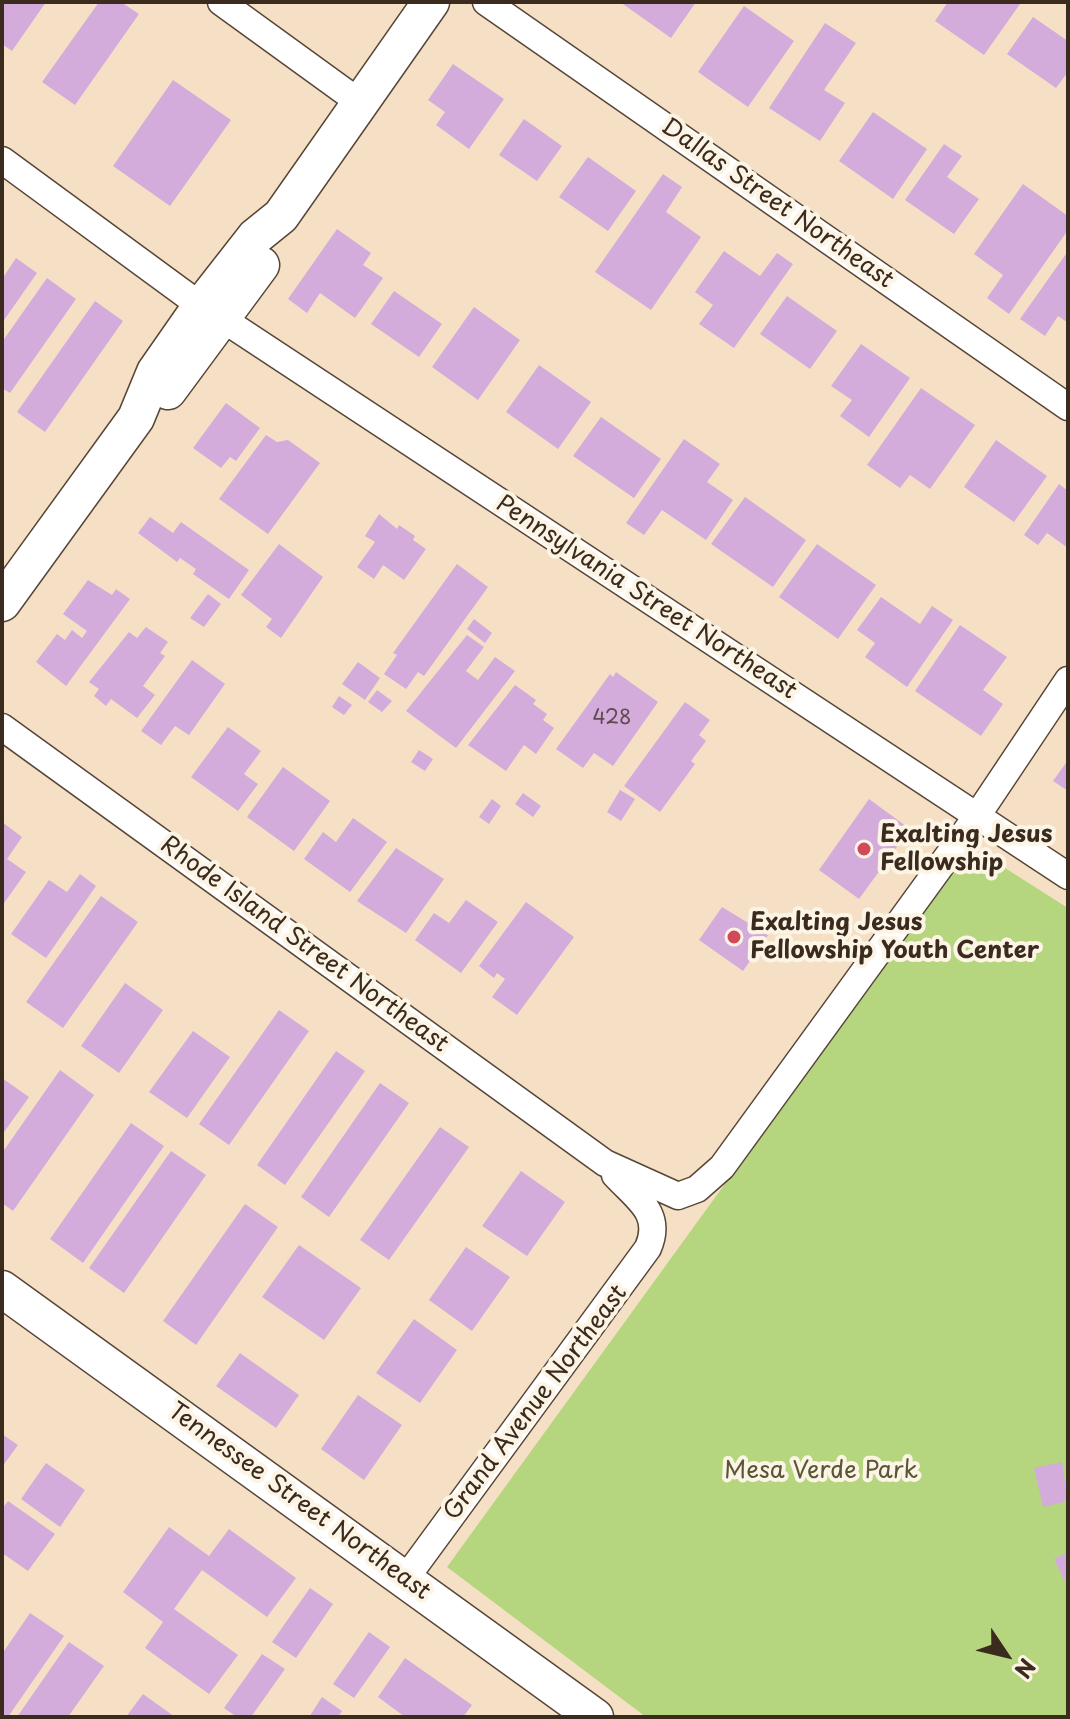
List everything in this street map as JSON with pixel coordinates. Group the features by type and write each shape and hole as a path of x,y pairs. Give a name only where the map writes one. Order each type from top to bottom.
{"street":[{"path":"221,2 359,102"},
{"path":"2,603 136,418 173,387 212,313 271,250 281,216 431,2"},
{"name":"Dallas Street Northeast","path":"486,2 1068,407"},
{"name":"Pennsylvania Street Northeast","path":"2,160 212,313 1068,876"},
{"path":"977,816 1068,680"},
{"name":"Rhode Island Street Northeast","path":"2,727 605,1163 667,1194 678,1196 697,1189 722,1167 977,816"},
{"name":"Rhode Island Street Northeast","path":"605,1163 650,1212 655,1223"},
{"name":"Grand Avenue Northeast","path":"406,1578 638,1265 654,1235 655,1223"},
{"name":"Tennessee Street Northeast","path":"2,1289 595,1717"}],"green space":[{"name":"Mesa Verde Park","path":"954,868 1005,868 1068,908 1068,1717 646,1717 447,1567"}],"building":[{"path":"2,2 46,2 12,51 2,44"},
{"path":"99,2 121,2 139,14 75,105 42,82"},
{"path":"620,2 696,2 671,38"},
{"path":"948,2 1020,4 984,55 935,21"},
{"path":"744,6 794,41 748,107 698,72"},
{"path":"1033,17 1068,41 1068,72 1056,88 1007,54"},
{"path":"825,23 856,43 824,90 845,103 820,141 769,108"},
{"path":"453,64 504,99 469,149 436,125 445,112 428,100"},
{"path":"173,80 231,120 170,206 113,166"},
{"path":"873,112 927,149 893,199 839,161"},
{"path":"524,119 562,146 537,181 499,155"},
{"path":"944,144 962,156 947,177 979,199 954,234 905,200"},
{"path":"588,157 636,191 608,231 559,197"},
{"path":"663,174 682,187 666,212 701,237 651,310 595,272"},
{"path":"1023,184 1068,216 1068,230 1009,314 987,298 1003,275 974,254"},
{"path":"337,229 371,253 363,265 383,278 355,318 320,293 307,313 288,299"},
{"path":"724,251 760,276 777,253 793,264 734,348 699,324 713,305 695,292"},
{"path":"1068,251 1068,323 1058,316 1045,336 1020,319"},
{"path":"16,258 37,273 2,323 2,279"},
{"path":"47,278 76,299 10,393 2,388 2,342"},
{"path":"394,291 442,324 419,357 371,324"},
{"path":"787,296 837,331 810,369 760,334"},
{"path":"95,301 123,321 45,432 17,412"},
{"path":"474,307 520,340 478,400 432,367"},
{"path":"861,344 910,378 869,437 840,416 852,400 831,386"},
{"path":"539,365 591,402 558,449 506,412"},
{"path":"921,388 975,425 930,489 910,475 900,488 867,465"},
{"path":"226,403 260,428 236,461 230,457 221,468 193,448"},
{"path":"601,417 661,459 634,498 573,456"},
{"path":"266,435 277,442 288,440 320,463 268,534 219,499"},
{"path":"684,439 720,464 707,482 733,500 706,540 662,510 644,535 626,523"},
{"path":"996,440 1047,476 1014,522 964,487"},
{"path":"1059,484 1068,491 1068,548 1047,533 1038,545 1024,535"},
{"path":"745,497 806,540 773,587 711,544"},
{"path":"379,514 397,529 399,525 415,536 413,540 426,549 404,580 383,565 374,579 357,567 375,542 365,536"},
{"path":"150,517 173,533 181,522 249,570 229,599 193,574 196,569 180,558 177,562 138,533"},
{"path":"279,544 323,577 281,638 266,627 272,619 241,595"},
{"path":"817,544 876,585 838,639 779,597"},
{"path":"457,564 488,587 424,676 418,672 406,689 384,674 397,655 393,653"},
{"path":"88,580 112,595 116,589 130,599 66,686 36,662 57,634 65,640 72,630 82,638 87,631 63,614"},
{"path":"208,594 221,604 204,627 190,618"},
{"path":"881,597 920,624 932,606 953,620 907,687 865,657 875,643 857,630"},
{"path":"474,619 492,633 485,643 467,629"},
{"path":"960,625 1007,657 983,690 1003,704 981,736 915,691"},
{"path":"146,627 168,642 160,653 165,656 143,686 155,695 137,718 111,699 106,706 94,696 99,689 89,682 129,632 137,638"},
{"path":"467,635 484,647 466,671 478,680 495,657 515,671 456,748 406,711"},
{"path":"192,660 225,684 189,735 175,726 161,745 141,731"},
{"path":"358,662 380,678 365,700 342,684"},
{"path":"616,672 658,702 613,766 594,753 583,768 556,749 610,674 613,677"},
{"path":"515,685 536,700 533,704 547,714 543,720 554,728 536,754 524,745 506,771 468,745"},
{"path":"377,690 392,701 382,712 368,702"},
{"path":"339,696 352,705 344,715 332,707"},
{"path":"685,702 710,720 699,735 706,741 691,761 695,764 660,812 624,786"},
{"path":"228,727 261,751 244,774 258,784 238,811 191,777"},
{"path":"419,750 433,759 425,771 411,762"},
{"path":"1068,760 1068,791 1053,781"},
{"path":"283,767 330,801 294,851 247,817"},
{"path":"620,790 635,799 621,821 607,812"},
{"path":"523,793 541,806 533,817 515,804"},
{"path":"492,799 501,806 489,824 479,817"},
{"name":"Exalting Jesus Fellowship","path":"869,799 910,829 859,899 819,870"},
{"path":"353,818 387,842 350,892 304,859 323,832 336,842"},
{"path":"2,822 22,837 7,859 26,872 2,906"},
{"path":"396,848 444,879 406,933 357,901"},
{"path":"80,874 96,886 46,958 11,934 49,880 67,892"},
{"path":"101,896 138,922 63,1028 26,1002"},
{"path":"466,900 498,922 461,973 415,940 434,913 449,923"},
{"path":"526,902 574,937 517,1015 492,997 505,979 497,973 494,978 479,966"},
{"name":"Exalting Jesus Fellowship Youth Center","path":"722,907 768,935 743,971 699,940"},
{"path":"125,983 163,1010 119,1073 81,1046"},
{"path":"279,1010 309,1031 229,1145 199,1124"},
{"path":"193,1031 230,1057 187,1118 149,1092"},
{"path":"336,1051 365,1071 285,1185 257,1165"},
{"path":"60,1070 94,1095 13,1211 2,1203 2,1153"},
{"path":"2,1078 29,1097 2,1135"},
{"path":"380,1083 409,1103 329,1217 301,1197"},
{"path":"131,1123 164,1146 83,1263 50,1239"},
{"path":"440,1127 469,1147 389,1260 360,1240"},
{"path":"171,1151 206,1175 124,1293 89,1268"},
{"path":"521,1171 565,1202 527,1256 482,1226"},
{"path":"245,1204 278,1227 196,1345 163,1321"},
{"path":"299,1245 361,1288 324,1340 262,1297"},
{"path":"466,1247 510,1277 472,1331 429,1300"},
{"path":"414,1319 457,1350 420,1403 376,1373"},
{"path":"240,1353 299,1395 276,1428 216,1386"},
{"path":"358,1395 402,1425 364,1480 321,1449"},
{"path":"2,1434 18,1445 2,1467"},
{"path":"1062,1462 1068,1501 1043,1507 1034,1468"},
{"path":"46,1463 85,1490 60,1527 21,1499"},
{"path":"8,1501 55,1534 28,1571 2,1553 2,1509"},
{"path":"169,1527 209,1556 229,1529 296,1578 267,1617 202,1570 174,1609 238,1655 209,1694 145,1648 163,1622 123,1592"},
{"path":"1068,1552 1068,1588 1054,1559"},
{"path":"310,1588 333,1604 296,1658 272,1642"},
{"path":"30,1613 64,1636 8,1717 2,1717 2,1654"},
{"path":"369,1632 390,1647 354,1698 333,1684"},
{"path":"69,1642 104,1666 68,1717 17,1717"},
{"path":"262,1654 285,1669 251,1717 237,1717 224,1708"},
{"path":"405,1658 472,1705 463,1717 405,1717 378,1697"},
{"path":"143,1694 175,1717 126,1717"},
{"path":"322,1697 342,1711 338,1717 309,1717"}],"place":[{"name":"Exalting Jesus Fellowship","path":"864,849"},
{"name":"Exalting Jesus Fellowship Youth Center","path":"734,937"}]}
